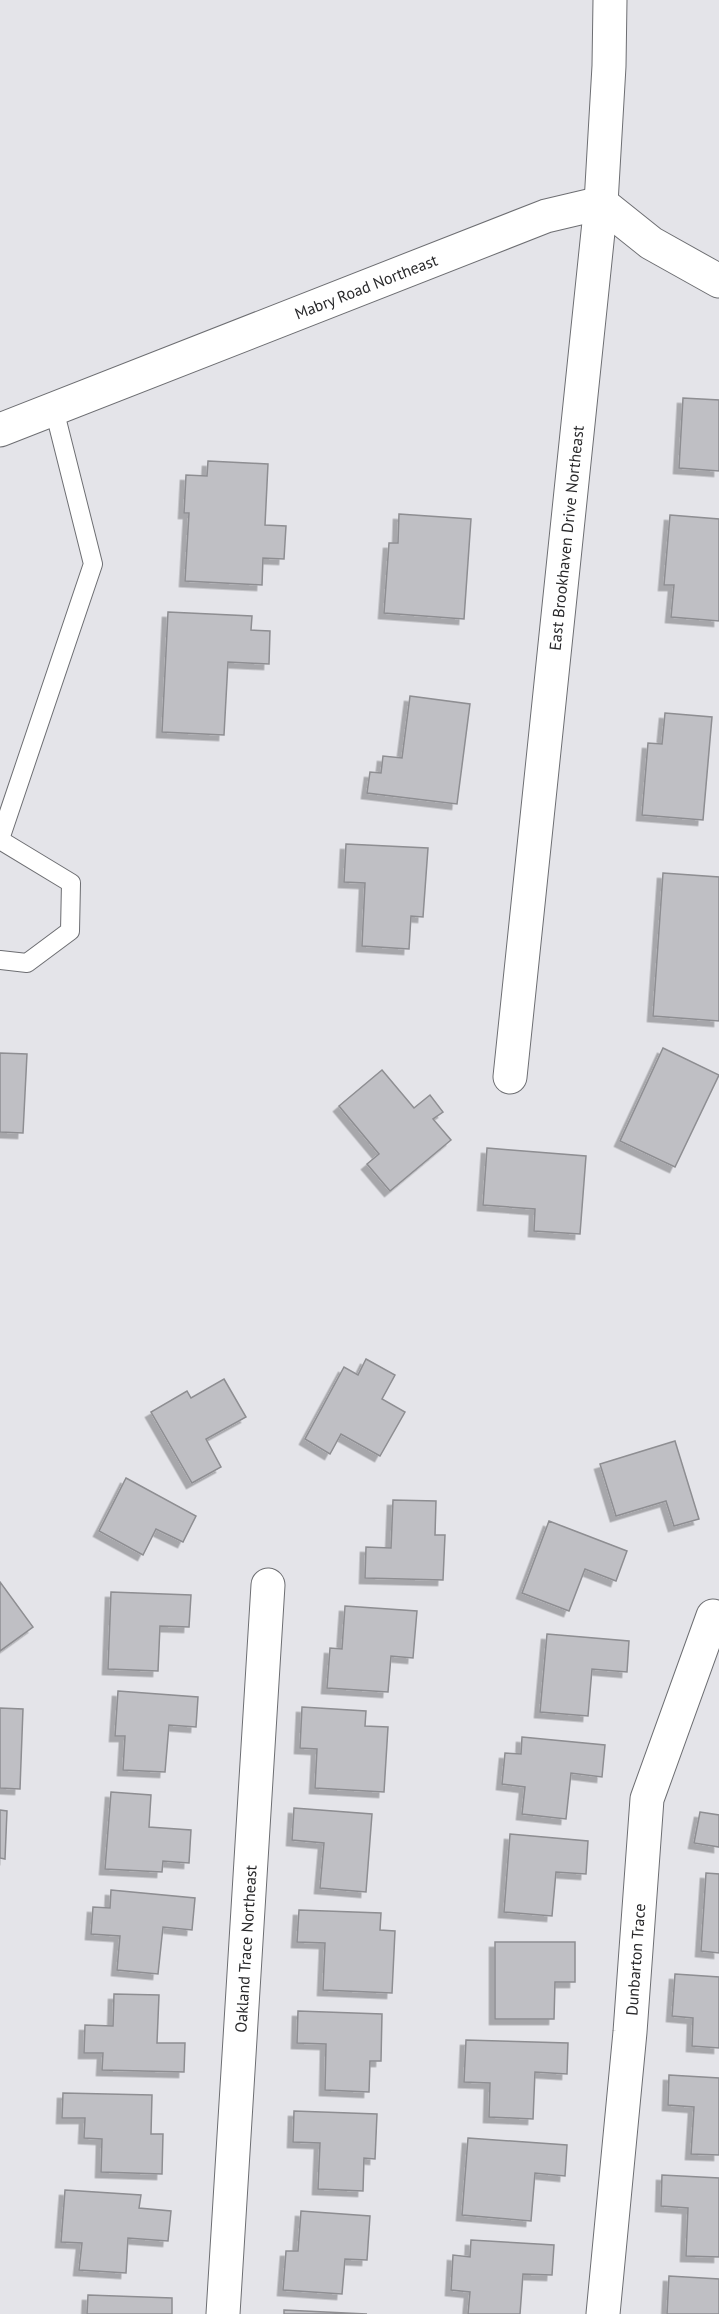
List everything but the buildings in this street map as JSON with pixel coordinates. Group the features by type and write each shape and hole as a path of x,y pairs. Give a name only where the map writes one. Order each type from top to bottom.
{"street":[{"name":"East Brookhaven Drive Northeast","path":"510,1077 601,203 609,66 610,0"},
{"name":"Mabry Road Northeast","path":"0,430 546,216 601,203"},
{"path":"601,203 651,243 719,281"},
{"path":"450,254 479,252 557,233 598,235"},
{"name":"Oakland Trace Northeast","path":"223,2314 268,1585"},
{"name":"Dunbarton Trace","path":"603,2314 630,2032 646,1799 713,1616"}],"lane":[{"path":"0,960 27,963 70,931 71,883 0,840 93,564 54,409"}]}
